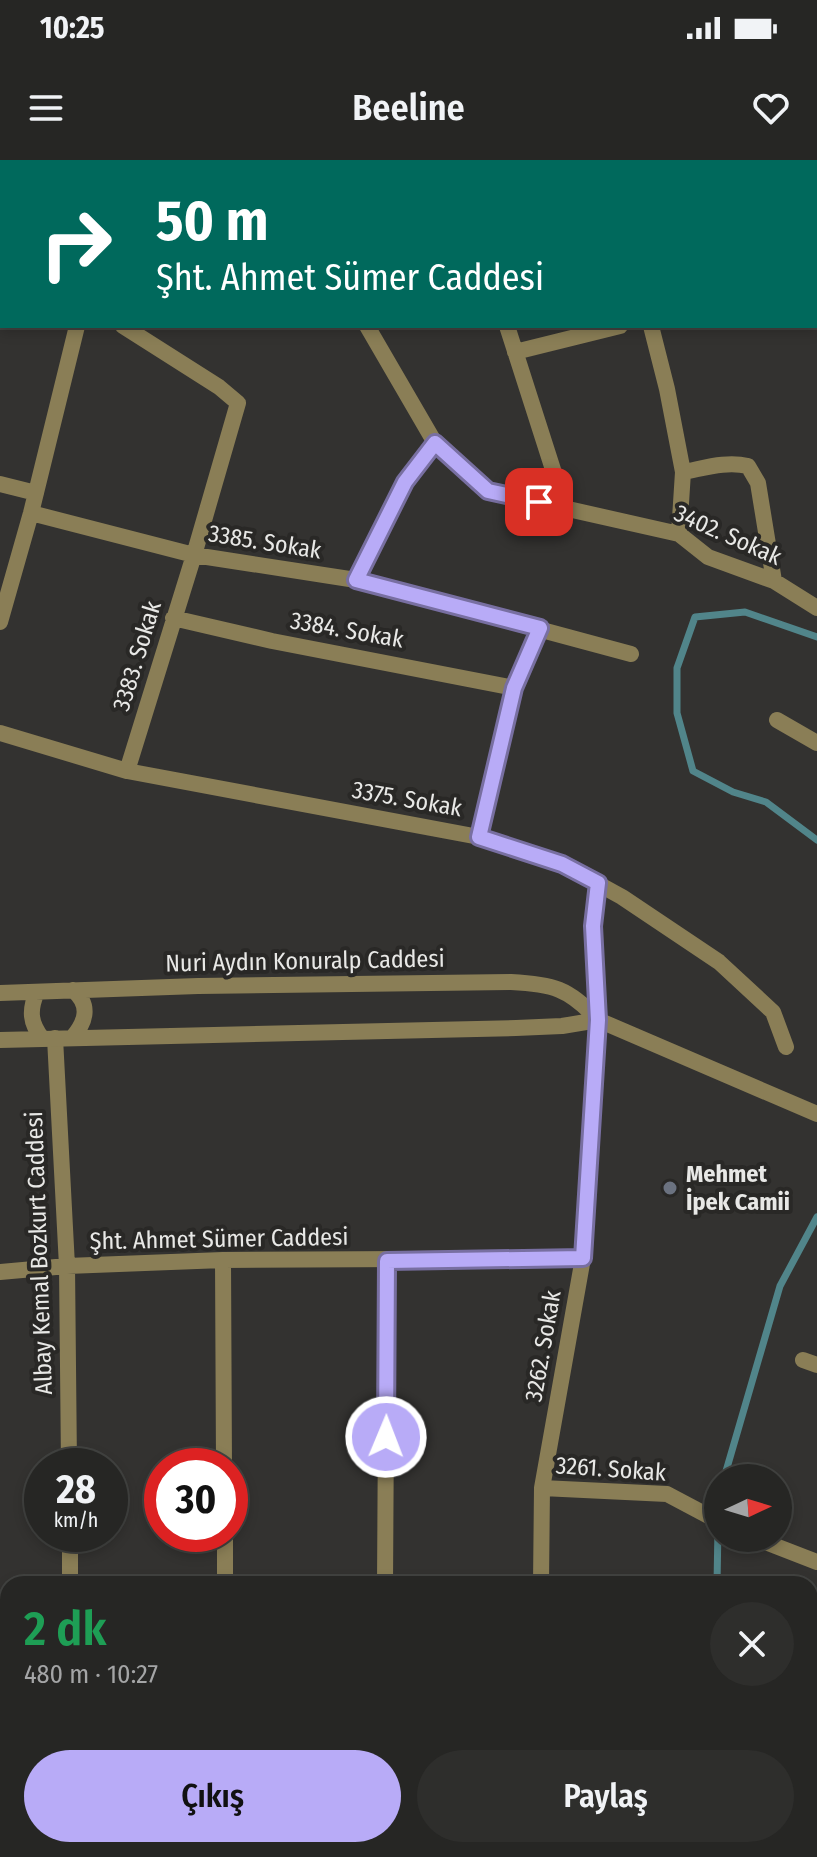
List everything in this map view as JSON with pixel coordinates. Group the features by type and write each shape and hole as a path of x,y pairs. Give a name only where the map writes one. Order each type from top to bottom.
{"street":[{"path":"0,622 31,513 77,328"},
{"name":"3383. Sokak","path":"126,328 219,387 238,403 127,771"},
{"name":"3402. Sokak","path":"368,328 435,443 488,491 679,534 708,557 774,581 817,608"},
{"path":"508,328 565,507"},
{"path":"515,352 612,328"},
{"path":"652,328 683,472 679,534"},
{"path":"356,580 405,482 435,443"},
{"path":"683,472 722,464 748,466 758,483 774,581"},
{"path":"0,484 36,493"},
{"name":"3385. Sokak","path":"31,513 194,555 356,580 631,654"},
{"name":"3384. Sokak","path":"173,618 272,641 514,688"},
{"path":"479,837 514,688 540,628"},
{"path":"777,720 817,743"},
{"name":"3375. Sokak","path":"0,733 127,771 479,837 562,864 598,883 719,962 773,1012 786,1047"},
{"name":"3262. Sokak","path":"541,1576 542,1488 583,1258 598,1020 593,926 598,883"},
{"name":"Nuri Aydın Konuralp Caddesi","path":"0,993 198,986 548,984 563,989 584,1004 598,1020 813,1113"},
{"path":"56,1038 85,1017 84,1004 73,990"},
{"path":"37,992 32,1007 33,1028 56,1038"},
{"path":"0,1040 516,1028 562,1026 598,1020"},
{"name":"Albay Kemal Bozkurt Caddesi","path":"56,1038 67,1266 69,1448"},
{"name":"Şht. Ahmet Sümer Caddesi","path":"0,1272 223,1260 583,1258"},
{"path":"223,1260 224,1448"},
{"path":"385,1576 387,1261"},
{"name":"3261. Sokak","path":"542,1488 667,1494 704,1513"},
{"path":"70,1552 70,1576"},
{"path":"225,1552 225,1576"},
{"path":"791,1552 817,1562"}],"waterway":[{"path":"817,637 745,612 695,617 677,668 677,713 693,771 733,792 766,802 817,840"},
{"path":"728,1464 780,1286 817,1217"},
{"path":"717,1576 718,1552"}],"place":[{"name":"Mehmet İpek Camii","path":"670,1188"}],"route":[{"path":"386,1437 387,1261 583,1258 598,1020 593,926 598,883 562,864 479,837 514,688 540,628 356,580 405,482 435,443 488,491 539,502"}]}
